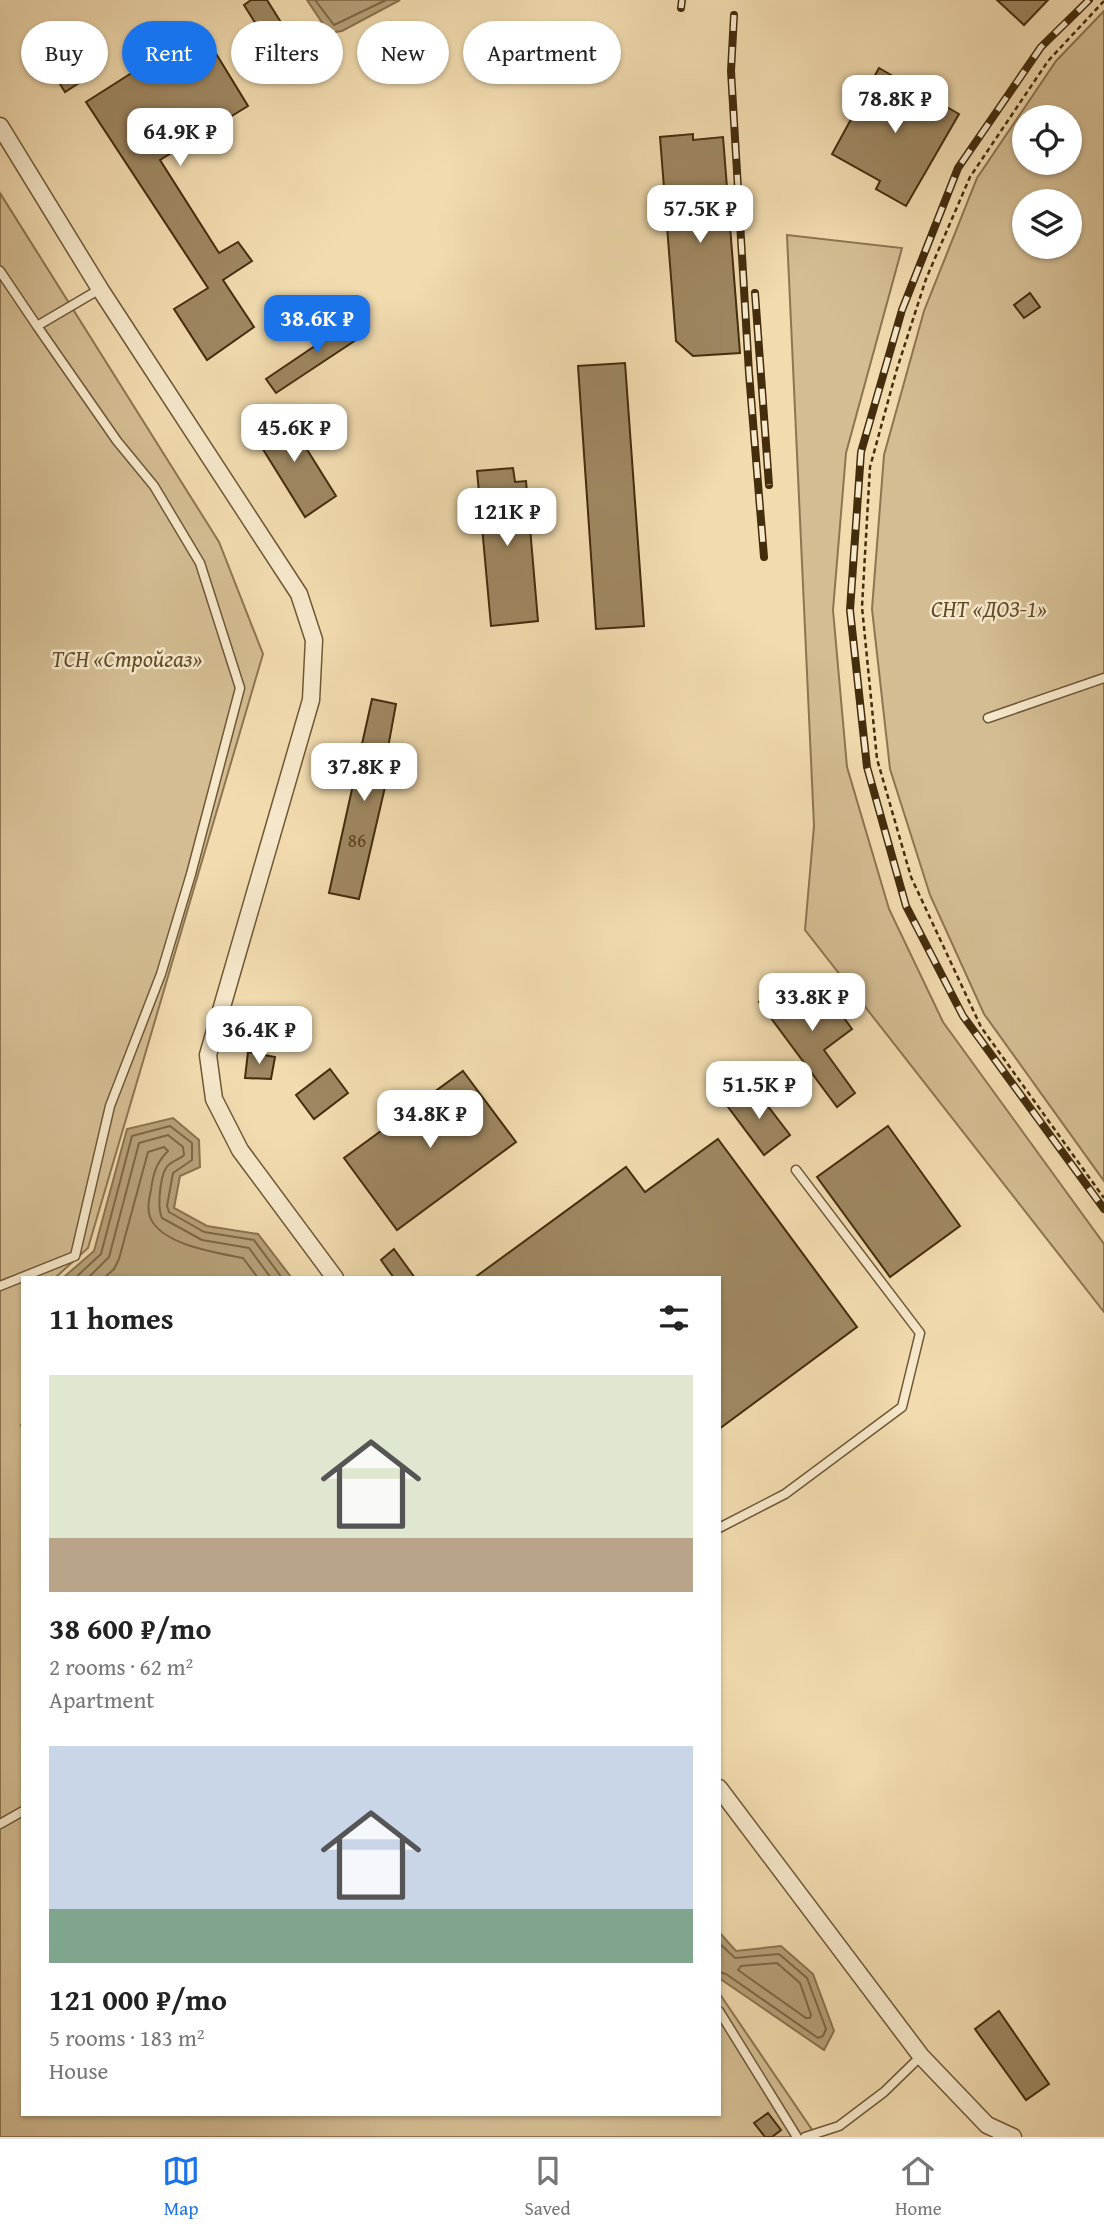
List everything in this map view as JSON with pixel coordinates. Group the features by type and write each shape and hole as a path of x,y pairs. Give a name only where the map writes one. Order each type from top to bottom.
{"street":[{"path":"0,126 100,289 299,594 314,640 311,700 208,1055 214,1099 240,1150 334,1276"},
{"path":"721,1791 921,2056 987,2125 1013,2137"}],"lane":[{"path":"0,271 117,441 155,486 200,563 240,688 191,874 161,974 110,1105 75,1256 25,1276"},
{"path":"37,326 100,289"},
{"path":"988,718 1104,678"},
{"path":"721,1527 785,1493 902,1407 920,1333 796,1170"},
{"path":"0,1286 21,1278"},
{"path":"0,1824 21,1812"},
{"path":"721,2014 797,2137"},
{"path":"805,2137 839,2126 884,2092 921,2056"}],"path":[{"path":"1104,1 1048,61 970,177 926,279 896,372 870,467 862,607 877,759 911,877 981,1027 1104,1198"}],"green space":[{"name":"СНТ «ДОЗ-1»","path":"1104,11 1104,1181 984,1014 930,895 890,769 872,609 884,455 924,311 977,178 1012,126 1012,175 1082,175 1082,105 1026,105 1056,61"},
{"name":"ТСН «Стройгаз»","path":"0,193 219,542 263,654 88,1248 57,1276 21,1276 21,2116 721,2116 721,1996 817,2137 0,2137"},
{"path":"787,235 902,248 846,453 833,610 847,767 889,909 943,1022 1104,1244 1104,1312 805,930 814,826"}],"water":[{"path":"307,0 400,0 343,30 343,21 321,21"},
{"path":"173,1118 199,1140 200,1167 180,1176 174,1208 207,1226 258,1234 290,1276 65,1276 94,1251 127,1129"},
{"path":"721,1934 736,1951 781,1946 813,1974 834,2031 824,2050 721,1979"}],"building":[{"path":"251,0 267,0 280,21 254,21 244,5"},
{"path":"997,0 1048,0 1024,25"},
{"path":"217,55 231,78 231,84 235,84 248,106 160,160 219,253 238,242 252,261 223,280 254,327 207,360 174,309 208,288 86,102 122,79 122,84 217,84"},
{"path":"879,68 959,114 906,206 876,189 880,181 832,154"},
{"path":"60,84 77,84 65,92"},
{"path":"693,134 693,140 723,137 740,353 693,356 676,341 660,137"},
{"path":"1030,293 1040,307 1024,318 1014,305"},
{"path":"358,317 368,332 276,393 266,379"},
{"path":"625,363 644,626 596,629 578,366"},
{"path":"283,411 336,496 305,517 251,430"},
{"path":"513,468 515,482 526,481 538,621 491,626 477,471"},
{"path":"372,699 396,704 381,786 385,787 359,899 329,893"},
{"path":"815,978 852,1029 824,1050 855,1093 837,1107 759,1002 777,988 786,1000"},
{"path":"248,1052 275,1057 271,1079 245,1078"},
{"path":"330,1069 348,1093 314,1119 296,1095"},
{"path":"463,1071 516,1142 397,1230 344,1158"},
{"path":"754,1088 790,1135 764,1155 728,1107"},
{"path":"888,1126 960,1226 890,1277 817,1177"},
{"path":"718,1139 857,1327 721,1428 721,1276 477,1276 626,1167 645,1192"},
{"path":"394,1249 414,1276 393,1276 381,1260"},
{"path":"999,2011 1049,2084 1026,2100 975,2029"},
{"path":"768,2113 781,2130 772,2137 765,2137 754,2123"}],"railway":[{"path":"681,8 682,0"},
{"path":"1089,0 1041,47 958,168 902,310 861,452 850,610 867,767 906,906 963,1016 1104,1209"},
{"path":"734,15 731,71 749,373 764,557"},
{"path":"755,293 769,485"}]}
